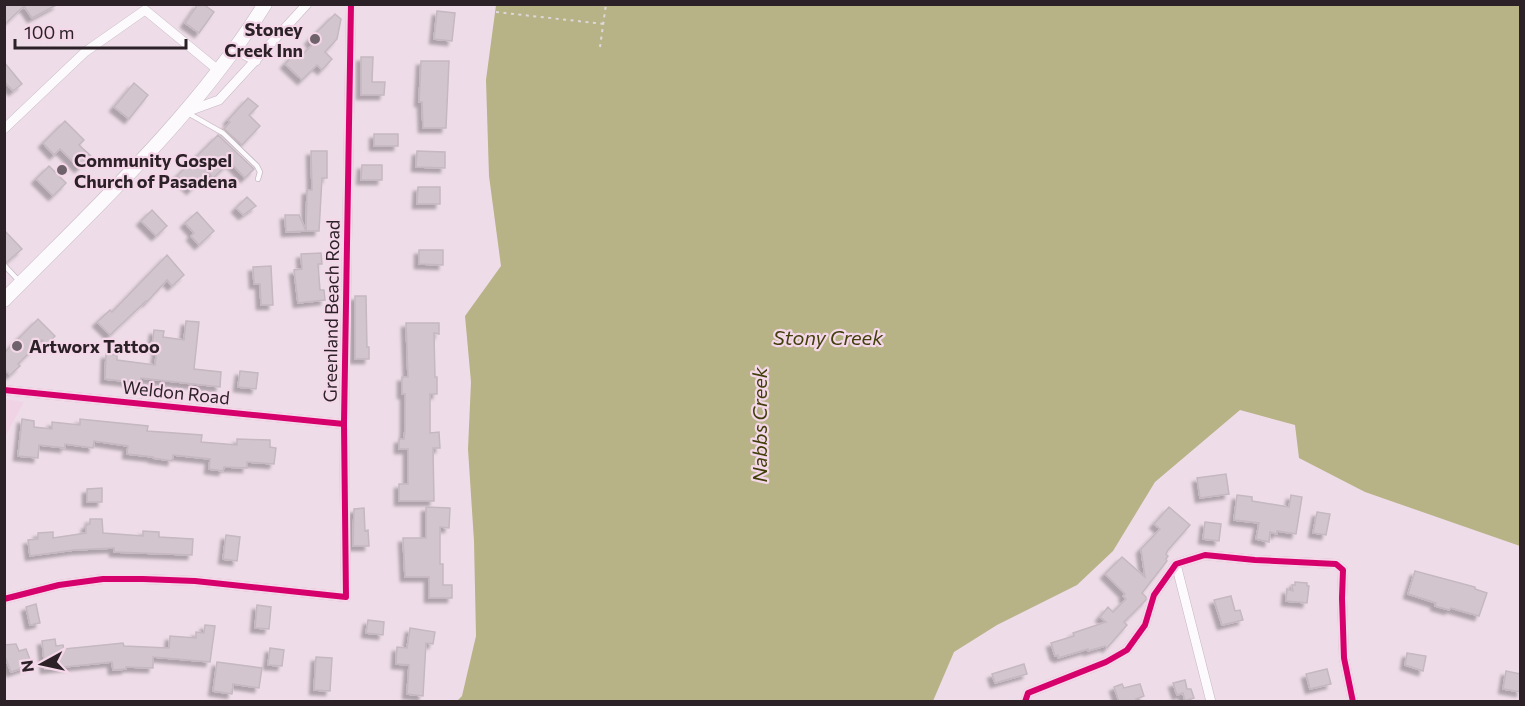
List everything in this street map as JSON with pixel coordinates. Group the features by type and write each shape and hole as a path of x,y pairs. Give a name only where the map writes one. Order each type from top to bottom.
{"main road":[{"path":"4,300 153,149 186,112 265,4"}],"street":[{"path":"186,112 219,100 307,4"},
{"name":"Greenland Beach Road","path":"4,599 59,585 103,579 195,581 346,597 344,424 351,4"},
{"path":"4,129 86,52 149,7 218,70"},
{"path":"234,49 256,60"},
{"name":"Weldon Road","path":"4,390 344,424"},
{"path":"1025,702 1028,693 1106,662 1127,650 1145,625 1154,595 1176,564 1205,555 1256,561 1336,564 1343,570 1344,658 1353,702"},
{"path":"1176,564 1211,702"}],"lane":[{"path":"186,112 223,133 258,166 260,172 258,179"},
{"path":"4,265 21,283"}],"path":[{"path":"600,47 606,4"},
{"path":"495,12 603,24"}],"shaded area":[{"path":"4,399 24,402 5,437"}],"water":[{"name":"Stony Creek","path":"496,5 1520,5 1520,546 1365,492 1299,458 1295,425 1240,410 1155,482 1113,551 1077,585 997,625 954,652 933,701 457,701 462,696 476,636 474,541 468,449 471,382 465,316 501,266 489,176 486,80"}],"building":[{"path":"4,4 58,4 32,18 24,6 4,25"},
{"path":"198,4 203,4 214,12 199,33 185,23"},
{"path":"437,11 455,13 452,41 434,39"},
{"path":"335,14 341,19 337,39 325,52 332,59 322,70 317,65 302,80 285,64 295,53 299,58 313,44 309,40"},
{"path":"361,57 373,57 372,82 385,82 384,95 361,95"},
{"path":"421,61 449,61 446,128 423,128 422,102 419,102"},
{"path":"4,62 22,84 13,91 4,81"},
{"path":"134,83 148,95 129,119 114,107"},
{"path":"248,98 258,106 249,115 260,126 242,145 224,129 230,122 228,120"},
{"path":"65,121 84,140 79,145 91,156 79,168 60,149 54,155 43,143"},
{"path":"374,134 398,134 398,146 374,146"},
{"path":"218,135 254,169 245,178 230,162 213,178 208,172 191,190 177,176"},
{"path":"311,151 327,151 327,178 322,178 319,231 306,231 307,190 312,190"},
{"path":"417,151 445,152 445,168 416,167"},
{"path":"362,165 382,165 382,180 361,180"},
{"path":"49,166 66,183 53,196 36,179"},
{"path":"418,187 440,187 440,204 417,204"},
{"path":"247,197 256,206 243,215 236,208"},
{"path":"152,210 167,226 156,236 141,221"},
{"path":"197,212 214,231 199,245 191,236 194,233 185,223"},
{"path":"285,215 299,215 306,231 286,232"},
{"path":"4,230 22,249 7,262 4,261"},
{"path":"419,250 443,250 443,265 419,264"},
{"path":"321,253 322,264 318,264 320,290 324,290 325,300 298,303 294,270 302,269 301,254"},
{"path":"167,255 184,275 172,286 167,280 147,302 110,335 97,322 110,310 112,312"},
{"path":"271,266 273,305 261,305 260,284 254,284 253,267"},
{"path":"355,296 366,296 369,359 355,359"},
{"path":"38,319 55,336 47,345 42,340 10,375 4,369 4,353"},
{"path":"186,321 199,322 194,369 221,372 220,387 141,378 141,383 105,379 106,354 117,355 117,360 155,365 157,348 152,347 154,330 164,331 163,337 184,340"},
{"path":"406,323 439,323 439,334 434,333 437,394 430,394 430,433 439,432 440,448 433,448 434,501 399,501 399,484 408,484 408,449 399,449 399,439 404,439 405,429 405,394 402,394 402,377 408,377"},
{"path":"240,371 258,373 256,389 238,387"},
{"path":"22,419 34,421 34,427 52,429 52,422 80,425 80,419 148,426 147,431 202,435 201,442 237,445 237,439 270,440 270,447 276,448 274,464 247,462 247,468 224,467 223,471 209,469 210,459 173,455 172,461 127,454 128,446 94,441 93,448 65,444 65,448 39,445 38,458 18,456"},
{"path":"1226,474 1229,494 1200,498 1197,478"},
{"path":"102,488 102,502 87,502 87,489"},
{"path":"1237,495 1252,497 1252,501 1289,507 1291,495 1302,497 1296,534 1277,531 1277,534 1270,532 1269,542 1256,539 1259,523 1234,520"},
{"path":"426,507 450,508 449,528 440,527 440,564 443,564 443,585 452,585 452,598 429,598 429,577 405,577 403,538 426,538"},
{"path":"1169,507 1190,525 1168,550 1167,561 1142,593 1146,600 1124,622 1127,625 1107,648 1105,646 1088,651 1088,649 1058,658 1058,655 1055,656 1051,643 1106,622 1100,617 1108,607 1113,612 1126,599 1123,596 1125,594 1105,574 1122,557 1145,577 1141,549 1160,529 1154,524"},
{"path":"364,508 365,531 368,530 369,546 353,546 354,509"},
{"path":"1317,512 1330,514 1326,535 1313,533"},
{"path":"90,519 102,519 103,533 143,536 143,531 159,532 159,537 193,539 192,555 114,552 114,548 74,550 30,556 28,540 38,539 38,533 53,532 53,538 86,533 86,525 90,524"},
{"path":"1205,522 1221,524 1219,541 1203,539"},
{"path":"226,535 240,537 237,561 223,559"},
{"path":"1415,571 1475,587 1487,593 1479,616 1435,606 1436,603 1408,594"},
{"path":"1295,582 1307,583 1309,586 1307,603 1286,601 1287,589 1293,591 1292,585 1295,585"},
{"path":"1231,596 1235,611 1240,610 1243,620 1222,625 1214,600"},
{"path":"36,604 40,623 30,625 26,607"},
{"path":"257,605 271,607 269,629 255,628"},
{"path":"368,620 384,622 383,635 366,633"},
{"path":"205,625 215,626 210,662 153,657 153,668 126,667 126,669 113,670 112,662 45,669 42,641 55,639 56,646 63,645 64,649 123,643 124,646 169,648 170,636 196,638 196,632 204,633"},
{"path":"410,628 435,632 433,644 426,643 423,696 407,694 409,665 396,664 397,647 407,648"},
{"path":"16,644 19,651 26,649 32,665 11,672 4,654 4,645"},
{"path":"270,648 284,650 282,666 268,665"},
{"path":"1407,653 1426,656 1423,671 1405,665"},
{"path":"316,657 332,658 330,691 314,690"},
{"path":"217,662 262,668 259,688 233,684 232,694 213,691"},
{"path":"1024,664 1027,674 995,683 992,674"},
{"path":"1327,669 1331,684 1310,689 1306,674"},
{"path":"1506,671 1521,674 1521,692 1503,689"},
{"path":"1185,680 1187,689 1191,689 1194,698 1185,701 1183,693 1177,695 1173,683"},
{"path":"1122,684 1124,688 1140,684 1144,696 1136,699 1137,702 1119,702 1114,687"}],"cycle path":[{"path":"4,599 59,585 103,579 195,581 346,597 344,424 351,4"},
{"path":"4,390 344,424"},
{"path":"1025,702 1028,693 1106,662 1127,650 1145,625 1154,595 1176,564 1205,555 1336,564 1343,570 1344,658 1353,702"}],"place":[{"name":"Stoney Creek Inn","path":"315,39"},
{"name":"Community Gospel Church of Pasadena","path":"62,170"},
{"name":"Artworx Tattoo","path":"17,346"}],"water label":[{"name":"Nabbs Creek","path":"759,425"}]}
